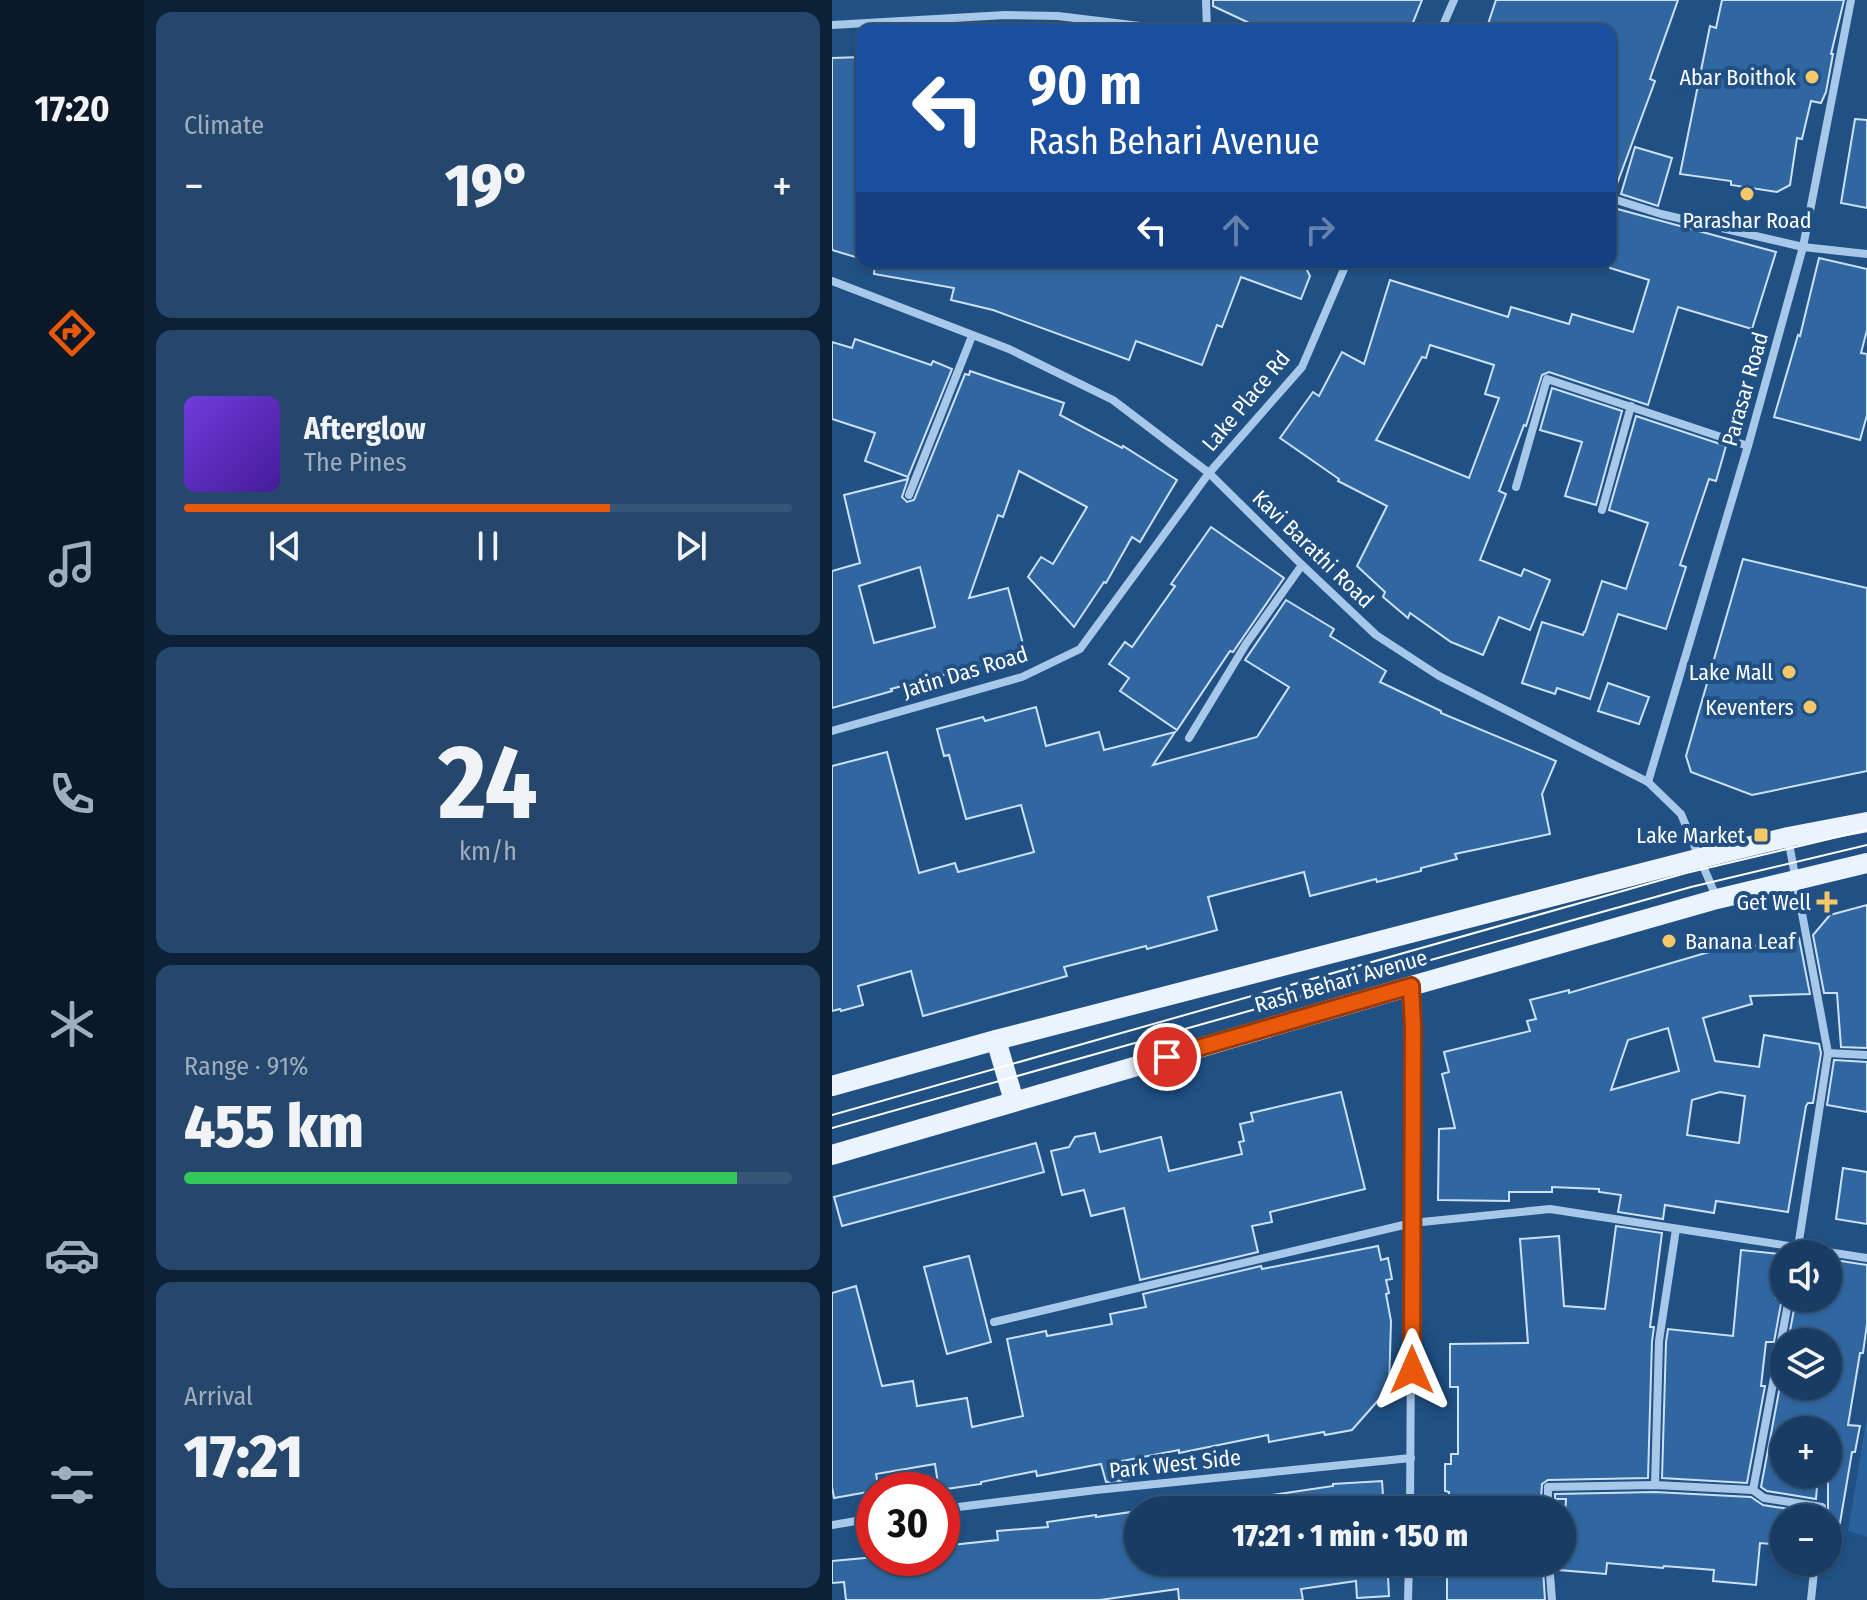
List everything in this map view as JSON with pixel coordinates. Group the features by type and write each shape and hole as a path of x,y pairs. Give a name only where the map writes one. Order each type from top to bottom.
{"main road":[{"name":"Rash Behari Avenue","path":"832,1086 996,1040 1701,858 1867,822"},
{"name":"Rash Behari Avenue","path":"832,1155 1717,899 1867,863"},
{"path":"996,1040 1014,1101"}],"street":[{"path":"1206,0 1207,24"},
{"path":"1444,24 1454,0"},
{"name":"Parasar Road","path":"1648,782 1748,446 1803,247 1851,0"},
{"path":"832,25 1005,15 1058,16 1124,24"},
{"path":"1616,200 1661,214 1803,247 1867,254"},
{"name":"Lake Place Rd","path":"1209,473 1302,367 1344,268"},
{"name":"Kavi Barathi Road","path":"832,281 1009,349 1113,400 1209,473 1376,635 1439,676 1648,782 1681,814 1717,899"},
{"path":"909,495 972,336"},
{"path":"1516,487 1547,379 1748,446"},
{"path":"1602,510 1631,406"},
{"name":"Jatin Das Road","path":"832,731 1022,677 1080,649 1209,473"},
{"path":"1189,738 1246,644 1302,565"},
{"path":"1788,837 1828,1053 1800,1240"},
{"path":"1410,1496 1411,986"},
{"path":"1828,1053 1867,1055"},
{"path":"994,1322 1412,1223 1550,1209 1770,1246"},
{"path":"1655,1485 1659,1341 1676,1229"},
{"path":"1842,1255 1867,1258"},
{"path":"1753,1490 1786,1312"},
{"name":"Park West Side","path":"960,1507 1411,1458"},
{"path":"1548,1496 1548,1487 1655,1485 1753,1490 1764,1498 1803,1504"},
{"path":"832,1525 856,1521"},
{"path":"1408,1600 1409,1576"},
{"path":"1550,1576 1552,1600"},
{"path":"1811,1600 1814,1576"}],"shaded area":[{"path":"1867,1416 1867,1537 1848,1531"}],"building":[{"path":"1213,0 1422,0 1412,24 1251,24 1213,6"},
{"path":"1496,0 1678,0 1650,79 1655,81 1616,187 1616,24 1488,24"},
{"path":"1722,0 1844,0 1826,92 1821,103 1811,101 1802,139 1797,138 1790,185 1777,192 1731,185 1731,181 1680,174 1710,26 1716,28"},
{"path":"856,57 856,257 832,250 832,58"},
{"path":"1855,119 1867,120 1867,208 1841,203"},
{"path":"1635,147 1672,158 1658,206 1621,194"},
{"path":"1616,209 1776,252 1752,329 1678,307 1648,405 1549,372 1542,375 1526,426 1499,491 1506,494 1480,560 1521,576 1524,569 1550,580 1530,630 1499,617 1483,655 1451,642 1410,613 1408,618 1383,597 1385,592 1357,566 1387,506 1338,481 1280,438 1313,392 1319,396 1342,352 1364,364 1390,280 1508,317 1511,307 1569,324 1572,314 1633,332 1649,280 1610,268 1616,268","holes":["1430,345 1494,365 1485,394 1499,398 1469,478 1376,440 1422,357 1426,358"]},
{"path":"1819,258 1867,269 1867,330 1861,353 1867,354 1867,415 1860,440 1774,417 1800,336"},
{"path":"874,268 1306,268 1310,276 1301,299 1241,277 1222,327 1217,325 1202,365 1136,341 1129,360 993,310 951,300 954,288 874,274"},
{"path":"855,339 952,369 908,477 865,461 875,433 832,419 832,342 852,348"},
{"path":"970,371 1064,403 1060,415 1123,446 1177,480 1140,542 1132,537 1106,583 1074,627 1028,577 1041,557 1053,564 1087,507 1019,471 1003,517 998,515 969,598 1008,588 1026,655 891,689 832,708 832,571 860,563 844,495 908,479 902,497 907,502 914,500 965,374 969,375","holes":["920,567 935,627 874,643 859,586"]},
{"path":"1552,388 1622,411 1596,505 1565,496 1582,442 1540,430"},
{"path":"1636,416 1726,446 1716,481 1709,479 1680,565 1686,567 1666,629 1618,614 1590,699 1557,688 1555,694 1522,683 1542,622 1583,635 1602,581 1626,589 1648,523 1609,510"},
{"path":"1211,527 1284,578 1177,730 1120,691 1129,678 1109,664 1125,642 1132,647"},
{"name":"Lake Mall","path":"1743,559 1867,588 1867,771 1752,795 1691,772 1686,756"},
{"path":"1286,600 1334,629 1330,636 1386,671 1380,682 1441,713 1556,761 1542,794 1550,834 1455,854 1457,859 1421,868 1421,871 1310,896 1304,872 1208,897 1217,930 1064,967 1067,976 923,1016 911,971 858,986 863,1005 832,1011 832,766 887,752 919,873 955,863 958,872 1034,852 1021,805 966,819 949,755 944,756 937,729 983,717 985,721 1036,707 1046,746 1099,732 1104,750 1175,732 1153,765 1257,737 1289,687 1245,660"},
{"path":"1608,683 1649,697 1639,724 1598,711"},
{"path":"1867,905 1867,1048 1841,1047 1837,993 1824,993 1813,935 1830,915"},
{"path":"1747,936 1750,947 1799,938 1810,994 1750,996 1752,1004 1703,1018 1715,1061 1759,1067 1764,1035 1819,1044 1821,1053 1813,1103 1806,1106 1788,1212 1716,1201 1714,1213 1665,1205 1663,1219 1618,1212 1621,1195 1599,1192 1599,1189 1552,1187 1552,1192 1509,1192 1509,1201 1438,1200 1439,1129 1455,1128 1442,1074 1449,1072 1444,1052 1530,1031 1527,1021 1536,1019 1530,1000 1569,990 1569,993 1709,952 1708,947","holes":["1668,1028 1679,1071 1611,1090 1628,1040","1720,1092 1745,1096 1739,1143 1687,1135 1692,1100"]},
{"path":"1834,1060 1867,1062 1867,1112 1827,1105"},
{"path":"1341,1092 1365,1189 1270,1212 1272,1222 1252,1226 1258,1252 1140,1280 1124,1208 1091,1216 1084,1190 1062,1195 1051,1151 1069,1147 1075,1137 1095,1133 1100,1152 1161,1137 1169,1171 1242,1154 1239,1142 1244,1141 1240,1124 1253,1121 1251,1113"},
{"path":"1036,1143 1044,1172 842,1226 834,1197"},
{"path":"1843,1168 1867,1172 1867,1224 1836,1219"},
{"path":"1616,1226 1662,1233 1650,1327 1654,1327 1648,1478 1548,1480 1542,1484 1541,1496 1449,1496 1449,1492 1445,1491 1445,1464 1451,1464 1451,1454 1458,1454 1458,1387 1450,1387 1450,1344 1528,1343 1520,1239 1559,1236 1564,1306 1605,1309"},
{"path":"1378,1246 1381,1260 1388,1258 1392,1279 1386,1280 1391,1321 1389,1388 1352,1430 1269,1442 1268,1435 1122,1461 1126,1480 1106,1482 1101,1464 1037,1476 1036,1471 960,1487 960,1472 936,1472 935,1464 888,1472 856,1472 856,1494 834,1498 832,1293 856,1286 882,1386 913,1381 917,1406 967,1398 972,1427 1023,1416 1007,1339 1046,1331 1047,1336 1112,1324 1110,1314 1146,1307 1143,1294 1261,1266 1262,1269"},
{"path":"1741,1250 1770,1253 1770,1312 1779,1312 1777,1328 1770,1328 1770,1342 1766,1342 1761,1386 1765,1386 1747,1483 1662,1478 1668,1329 1733,1336"},
{"path":"969,1256 991,1342 947,1354 924,1267"},
{"path":"1842,1261 1867,1265 1867,1324 1848,1425 1860,1426 1855,1452 1852,1452 1842,1511 1842,1504 1828,1504 1828,1488 1842,1488 1842,1416 1774,1416 1777,1400 1842,1400 1842,1328 1791,1328 1793,1312 1842,1312"},
{"path":"1770,1439 1770,1488 1817,1488 1816,1499 1767,1491 1761,1487"},
{"path":"1382,1481 1383,1496 1266,1496 1333,1486"},
{"path":"1655,1492 1751,1497 1770,1506 1770,1544 1760,1543 1756,1585 1713,1581 1714,1570 1664,1566 1607,1563 1606,1574 1576,1571 1576,1496 1555,1494"},
{"path":"1124,1513 1124,1576 1388,1576 1389,1596 1357,1598 1356,1581 1301,1589 1303,1600 1179,1600 1178,1589 1100,1600 846,1600 844,1582 832,1583 832,1561 856,1559 856,1576 960,1576 960,1544 998,1540 997,1531 1048,1527 1047,1522"},
{"path":"1447,1576 1543,1576 1545,1600 1447,1600"}],"tram line":[{"path":"832,1115 1686,873 1867,830"},
{"path":"832,1128 1691,887 1867,845"}],"place":[{"name":"Abar Boithok","path":"1812,77"},
{"name":"Parashar Road","path":"1747,194"},
{"name":"Lake Mall","path":"1789,672"},
{"name":"Keventers","path":"1810,707"},
{"name":"Lake Market","path":"1761,835"},
{"name":"Get Well","path":"1827,902"},
{"name":"Banana Leaf","path":"1669,941"}],"route":[{"path":"1167,1057 1411,986 1412,1370"}]}
